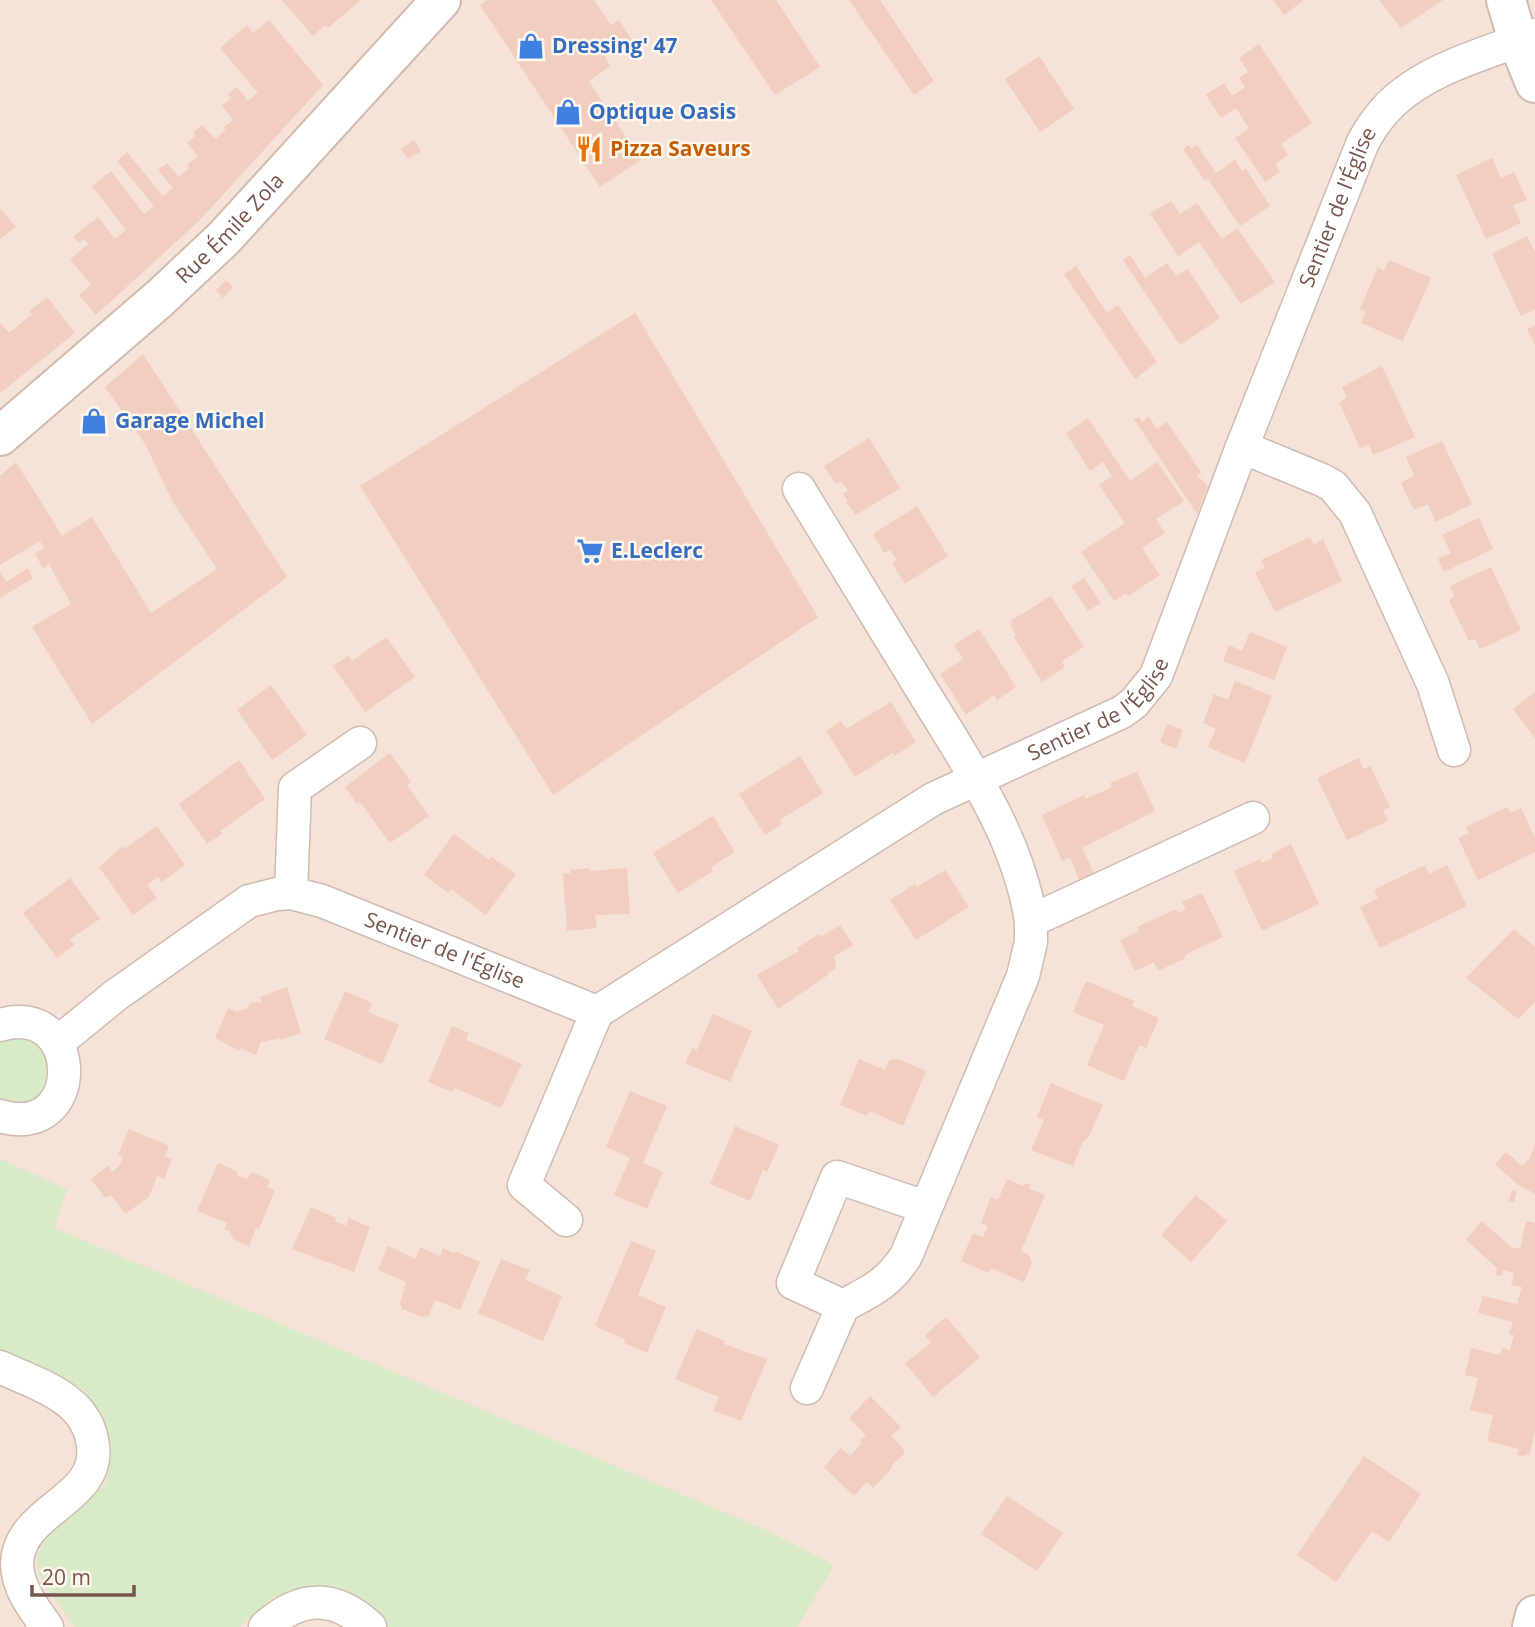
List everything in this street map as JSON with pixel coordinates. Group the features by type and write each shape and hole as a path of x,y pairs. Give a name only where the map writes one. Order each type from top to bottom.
{"main road":[{"name":"Rue Émile Zola","path":"0,436 159,299 224,238 440,0"},
{"path":"1506,0 1527,38 1535,83"},
{"path":"1532,1627 1535,1615"}],"street":[{"name":"Sentier de l'Église","path":"57,1043 116,995 249,901 291,893 322,901 597,1012 908,813 976,778 1122,712 1146,690 1156,676 1242,447 1355,160 1372,127 1394,102 1416,86 1477,55 1527,38"},
{"path":"1242,447 1333,486 1355,513 1433,684 1454,750"},
{"path":"799,489 976,778 1012,854 1027,898 1031,921 1031,942 1023,976 906,1256 895,1273 881,1286 843,1306 807,1388"},
{"path":"291,893 295,788 360,743"},
{"path":"1031,921 1253,818"},
{"path":"566,1220 524,1185 597,1012"},
{"path":"0,1025 19,1022 41,1028 57,1043 64,1058 66,1075 64,1086 52,1105 32,1117 22,1119 0,1116"},
{"path":"843,1306 793,1283 837,1177 925,1207"},
{"path":"0,1367 63,1397 77,1408 92,1434 93,1463 88,1476 80,1486 36,1522 20,1547 17,1563 19,1579 32,1607 47,1627"},
{"path":"265,1627 292,1606 325,1603 345,1608 370,1627"}],"shaded area":[{"path":"0,0 1535,0 1535,1627 0,1627"}],"green space":[{"path":"32,1034 56,1065 41,1101 0,1105 0,1036"},
{"path":"0,1159 67,1189 54,1228 768,1531 834,1565 797,1627 388,1627 363,1601 326,1586 300,1587 273,1597 240,1627 74,1627 39,1575 37,1555 49,1536 106,1484 112,1446 103,1417 82,1388 0,1352"}],"building":[{"path":"282,0 361,0 328,28 325,25 313,36"},
{"path":"487,0 594,0 611,25 619,20 632,40 605,57 610,66 589,81 641,160 600,187 480,5"},
{"path":"711,0 776,0 820,67 775,95"},
{"path":"849,0 880,0 934,81 914,95"},
{"path":"1273,0 1304,0 1284,15"},
{"path":"1379,0 1443,0 1401,28"},
{"path":"269,20 323,85 200,220 96,315 79,295 91,285 70,259 88,244 84,239 79,243 73,237 98,217 115,239 126,230 92,186 111,171 144,214 154,206 117,161 127,152 163,196 173,188 158,170 167,163 179,177 189,168 187,165 198,156 187,143 196,135 193,132 202,125 215,139 233,120 222,106 231,98 228,94 237,87 248,101 258,93 220,48 247,25 253,33"},
{"path":"1259,44 1312,123 1281,144 1288,155 1275,164 1280,172 1265,182 1235,138 1249,128 1236,108 1221,118 1206,95 1224,83 1232,96 1245,87 1239,78 1248,72 1239,58"},
{"path":"1039,56 1074,109 1040,132 1005,79"},
{"path":"414,140 421,151 408,159 401,149"},
{"path":"1189,145 1191,149 1197,145 1216,173 1235,160 1242,171 1246,169 1270,206 1240,226 1208,179 1205,181 1183,149"},
{"path":"1492,158 1501,178 1514,172 1527,200 1513,205 1521,223 1486,239 1456,175"},
{"path":"1171,201 1180,214 1197,203 1222,239 1237,228 1275,282 1241,304 1199,242 1178,256 1150,213"},
{"path":"0,208 16,227 0,239"},
{"path":"1527,236 1535,252 1535,309 1521,316 1492,254"},
{"path":"1130,255 1145,278 1167,263 1176,276 1188,269 1220,318 1180,345 1123,260"},
{"path":"1389,260 1431,278 1403,341 1361,323 1366,312 1360,309 1378,267 1384,271"},
{"path":"1076,266 1107,313 1118,305 1157,362 1135,379 1064,274"},
{"path":"226,280 233,287 223,298 216,290"},
{"path":"47,297 75,333 0,393 0,323 9,333 32,314 29,311"},
{"name":"E.Leclerc","path":"635,313 818,617 553,795 360,486"},
{"path":"1535,325 1535,345 1527,329"},
{"path":"143,354 287,577 92,724 32,627 71,604 49,564 43,568 35,554 44,548 40,541 0,565 0,476 16,462 62,536 92,517 151,613 217,569 173,502 145,444 105,387"},
{"path":"1382,366 1415,437 1373,455 1369,444 1360,448 1339,402 1347,398 1342,387"},
{"path":"1139,417 1142,422 1149,417 1157,429 1167,422 1201,472 1197,475 1208,486 1197,514 1134,419"},
{"path":"1088,418 1130,481 1157,462 1184,501 1156,519 1165,533 1142,548 1160,575 1128,596 1126,593 1114,601 1081,552 1125,523 1099,485 1112,476 1103,462 1090,471 1066,433"},
{"path":"869,438 900,488 856,515 843,494 848,491 841,481 836,484 824,466"},
{"path":"1442,441 1472,504 1436,522 1428,504 1414,510 1401,483 1414,475 1406,457"},
{"path":"917,506 948,556 905,584 892,563 897,560 890,550 884,553 873,534"},
{"path":"1479,518 1493,549 1444,572 1438,559 1451,553 1442,535"},
{"path":"1310,537 1314,545 1323,539 1342,581 1275,612 1255,572 1265,568 1261,560"},
{"path":"1491,567 1521,630 1480,649 1475,639 1469,641 1452,607 1449,600 1455,597 1450,586"},
{"path":"28,568 33,578 0,598 0,571 6,582"},
{"path":"1084,578 1101,603 1088,611 1071,586"},
{"path":"1051,596 1084,647 1062,661 1065,667 1042,682 1014,637 1016,635 1011,626 1012,620"},
{"path":"979,629 1016,687 997,700 994,695 966,715 940,674 963,659 954,645"},
{"path":"1250,632 1287,647 1274,680 1223,661 1229,645 1242,651"},
{"path":"386,637 415,677 365,712 333,666 348,656 352,661"},
{"path":"1235,681 1272,696 1245,763 1208,747 1216,729 1203,723 1214,694 1228,700"},
{"path":"271,685 307,735 272,760 237,710"},
{"path":"1535,692 1535,738 1513,709"},
{"path":"891,702 916,742 855,777 826,731 841,721 846,729"},
{"path":"1167,724 1183,730 1176,749 1160,742"},
{"path":"390,753 411,782 407,785 429,816 390,843 360,802 357,804 345,787"},
{"path":"800,756 823,793 780,820 782,824 765,835 739,794"},
{"path":"1359,758 1363,769 1370,766 1390,807 1383,810 1388,821 1347,840 1317,778"},
{"path":"239,760 265,799 220,831 222,834 207,844 179,804"},
{"path":"1137,772 1155,811 1082,848 1095,875 1080,882 1070,857 1062,861 1042,815 1084,795 1086,799 1112,787 1110,783"},
{"path":"1507,807 1510,813 1521,808 1535,838 1535,852 1478,880 1458,838 1469,833 1466,827"},
{"path":"713,816 735,852 711,867 713,871 678,893 653,853"},
{"path":"157,826 185,865 162,882 158,877 147,885 157,898 133,915 99,867 122,847 124,849"},
{"path":"454,834 489,860 491,857 516,874 486,915 451,889 448,893 424,875"},
{"path":"1291,844 1319,904 1262,931 1234,871 1260,859 1262,863 1273,858 1271,854"},
{"path":"1425,865 1429,874 1447,865 1467,906 1380,948 1360,907 1378,898 1374,890"},
{"path":"590,868 590,871 627,868 630,914 595,915 597,928 567,931 563,874 571,873 570,870"},
{"path":"945,870 969,907 916,940 890,900"},
{"path":"70,878 100,919 70,939 74,945 57,958 23,913"},
{"path":"1202,893 1223,937 1158,971 1154,962 1135,971 1120,940 1139,931 1137,927 1176,909 1178,913 1186,910 1182,902"},
{"path":"840,925 853,945 833,957 836,962 835,969 827,973 828,975 778,1009 757,975 799,951 797,948 819,934 821,937"},
{"path":"1514,929 1535,947 1535,1002 1518,1019 1466,978"},
{"path":"1086,981 1134,1001 1132,1006 1159,1018 1146,1048 1139,1045 1124,1081 1087,1065 1104,1025 1073,1012"},
{"path":"287,987 301,1033 281,1040 261,1042 256,1055 240,1048 240,1051 215,1038 228,1008 237,1012 248,1008 249,1004 254,1002 262,1003 260,997"},
{"path":"345,991 372,1003 368,1012 399,1025 382,1064 324,1039"},
{"path":"713,1014 752,1031 730,1082 685,1063 692,1048 697,1050"},
{"path":"452,1026 469,1033 466,1040 522,1064 501,1108 455,1088 453,1092 428,1082"},
{"path":"859,1059 885,1070 890,1060 898,1059 926,1071 903,1126 870,1111 867,1116 840,1105"},
{"path":"1051,1083 1103,1105 1073,1166 1031,1150 1044,1120 1037,1117"},
{"path":"630,1091 667,1106 643,1163 663,1172 647,1209 614,1195 630,1158 606,1147"},
{"path":"735,1126 779,1145 767,1172 763,1170 750,1201 710,1184"},
{"path":"129,1129 169,1146 165,1156 172,1159 164,1179 157,1176 149,1197 125,1214 111,1195 105,1198 91,1179 108,1166 112,1172 119,1166 123,1157 118,1155"},
{"path":"1535,1144 1535,1194 1517,1184 1495,1164 1506,1152 1522,1166 1530,1158"},
{"path":"218,1163 236,1171 238,1176 248,1179 251,1172 270,1180 267,1187 275,1190 249,1246 233,1239 230,1231 224,1229 227,1223 197,1211"},
{"path":"1007,1179 1023,1186 1024,1183 1031,1185 1029,1189 1045,1195 1021,1251 1029,1255 1032,1263 1024,1282 991,1268 989,1273 961,1261 973,1233 983,1237 988,1226 981,1223 991,1197 998,1200"},
{"path":"1512,1190 1517,1191 1514,1202 1509,1201"},
{"path":"1196,1195 1227,1221 1191,1262 1161,1235"},
{"path":"311,1207 336,1218 335,1221 346,1226 349,1218 370,1227 354,1272 292,1249"},
{"path":"1482,1221 1511,1247 1520,1249 1526,1221 1535,1223 1535,1430 1530,1453 1524,1456 1517,1455 1519,1449 1487,1441 1493,1415 1470,1410 1478,1378 1465,1375 1471,1348 1500,1355 1502,1348 1510,1350 1514,1335 1509,1334 1513,1322 1478,1313 1483,1296 1517,1304 1522,1287 1511,1285 1514,1273 1503,1270 1502,1276 1496,1275 1497,1268 1466,1240"},
{"path":"631,1241 656,1251 638,1295 666,1307 647,1353 595,1326"},
{"path":"388,1246 416,1259 420,1247 440,1256 443,1248 480,1262 460,1310 435,1300 429,1315 423,1317 402,1309 400,1303 406,1282 378,1270"},
{"path":"501,1259 530,1270 525,1280 562,1296 543,1341 478,1313"},
{"path":"946,1317 980,1357 933,1397 905,1363 931,1343 925,1335"},
{"path":"697,1329 725,1341 724,1344 767,1359 741,1421 713,1410 719,1397 675,1379"},
{"path":"870,1396 901,1427 891,1436 904,1449 904,1454 873,1488 867,1482 854,1496 824,1467 841,1448 850,1456 861,1444 866,1435 849,1418"},
{"path":"1364,1456 1421,1494 1389,1542 1372,1531 1336,1582 1297,1555"},
{"path":"1007,1496 1063,1533 1037,1571 981,1534"}],"place":[{"name":"Dressing' 47","path":"531,46"},
{"name":"Optique Oasis","path":"568,112"},
{"name":"Pizza Saveurs","path":"589,149"},
{"name":"Garage Michel","path":"94,421"},
{"name":"E.Leclerc","path":"590,551"}]}
